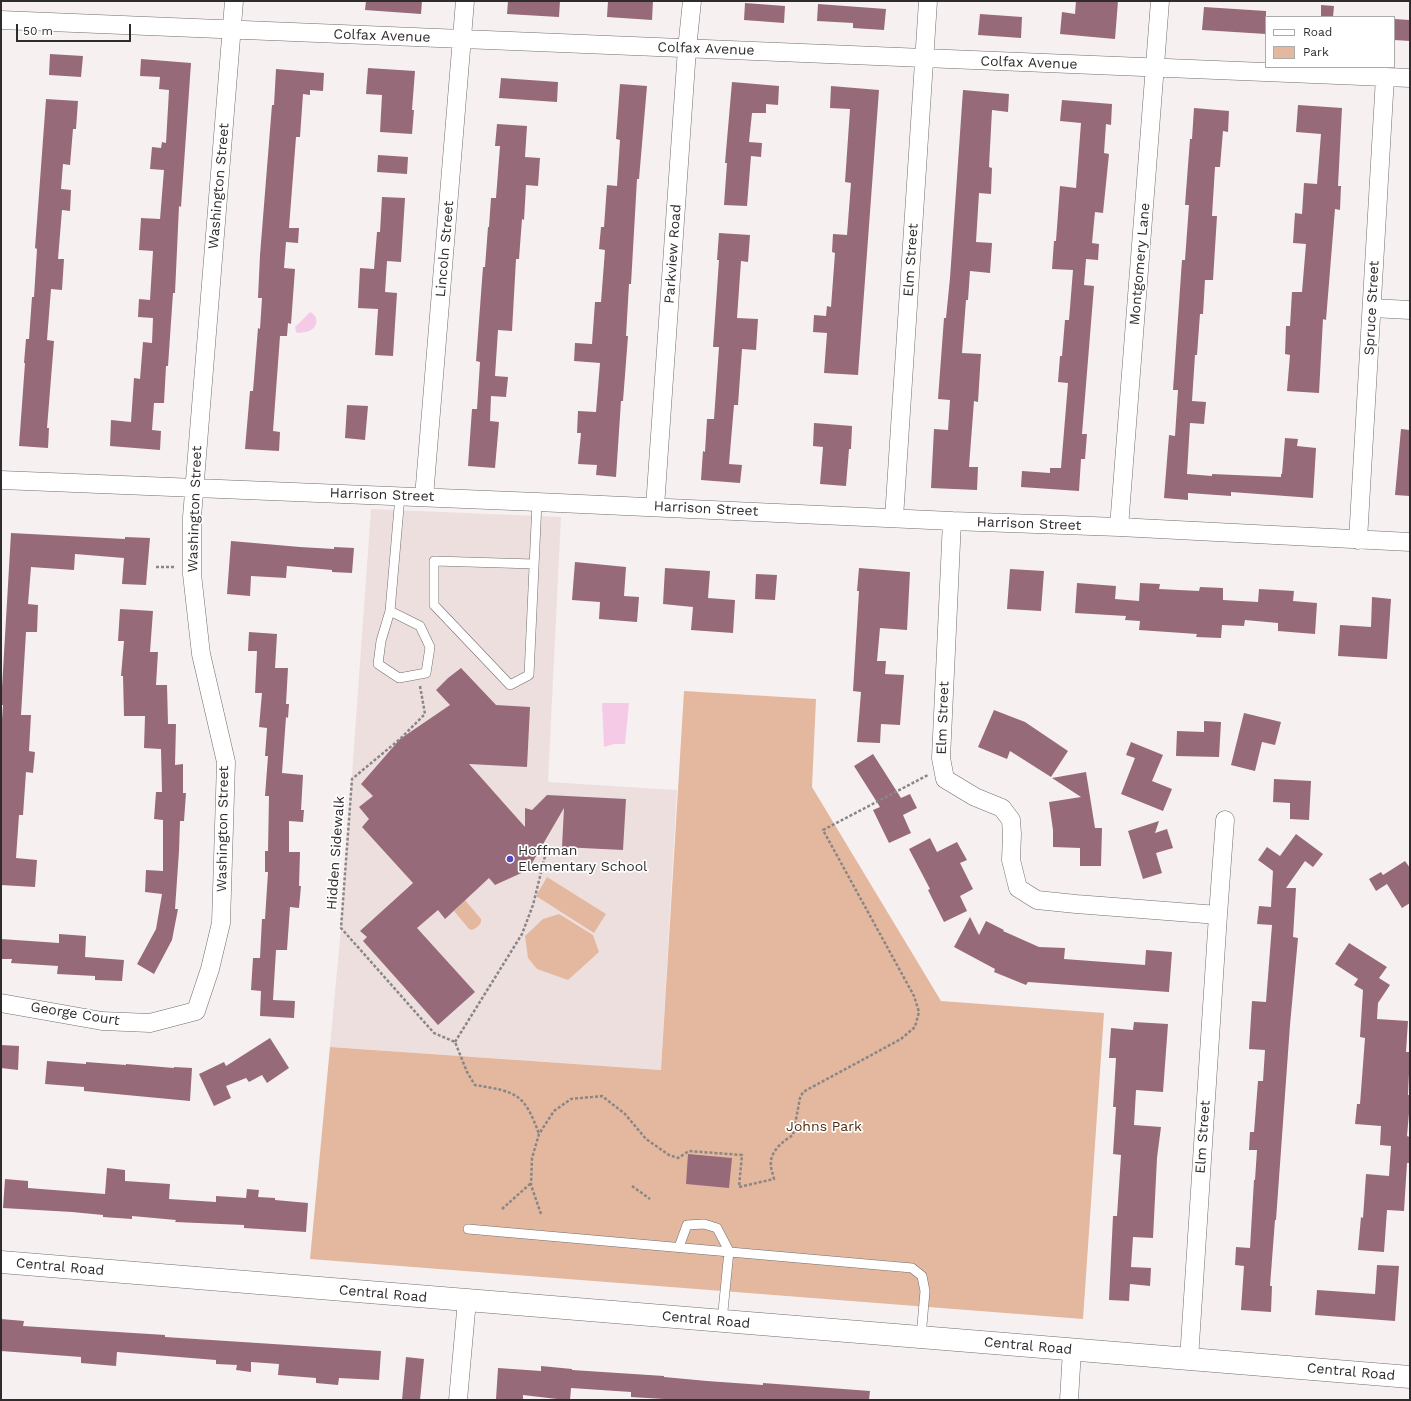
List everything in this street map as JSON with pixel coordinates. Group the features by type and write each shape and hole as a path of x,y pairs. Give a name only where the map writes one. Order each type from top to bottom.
{"main road":[{"name":"Central Road","path":"1,1262 1410,1377"}],"street":[{"name":"Washington Street","path":"196,1011 210,969 221,922 226,762 201,654 192,574 192,517 234,1"},
{"name":"Lincoln Street","path":"424,497 465,1"},
{"name":"Parkview Road","path":"655,507 687,48 692,1"},
{"name":"Elm Street","path":"894,518 928,1"},
{"name":"Montgomery Lane","path":"1119,527 1156,68 1160,1"},
{"name":"Colfax Avenue","path":"1,20 1410,78"},
{"name":"Spruce Street","path":"1358,540 1385,77"},
{"path":"1372,308 1410,310"},
{"name":"Harrison Street","path":"1,480 1119,527 1410,542"},
{"name":"Elm Street","path":"952,521 941,758 942,767 945,779 975,797 1002,808 1011,820 1011,860 1018,888 1037,900 1218,915"},
{"name":"Elm Street","path":"1189,1359 1225,820"},
{"name":"George Court","path":"1,1003 102,1021 150,1023 196,1011"},
{"path":"458,1400 467,1300"},
{"path":"1069,1400 1072,1350"}],"lane":[{"path":"390,611 420,626 430,647 426,673 399,678 378,664 381,641 390,611 400,496"},
{"path":"534,564 434,561 434,605 510,686 529,675 537,502"},
{"path":"679,1247 687,1225 704,1224 717,1228 729,1251 722,1321"},
{"path":"468,1229 912,1268 922,1276 925,1291 921,1338"}],"path":[{"name":"Hidden Sidewalk","path":"420,686 425,714 400,739 352,779 340,928 434,1033 455,1042"},
{"path":"541,1214 531,1182 532,1158 539,1134 554,1111 570,1099 602,1096 625,1114 646,1139 669,1155 678,1158 689,1151 742,1156 739,1187 774,1179 770,1165 773,1153 793,1134 800,1098 803,1092 902,1039 915,1028 920,1012 914,996 823,830 942,767"},
{"path":"539,1134 531,1113 520,1098 506,1090 476,1084 467,1072 455,1042 522,934 534,905 547,848"},
{"path":"502,1209 531,1182"},
{"path":"632,1186 650,1199"}],"shaded area":[{"path":"310,312 315,315 316,318 314,328 308,331 296,332 295,327"},
{"name":"Hoffman Elementary School","path":"371,509 561,517 548,782 677,790 661,1070 330,1047 310,1259 341,928"},
{"path":"602,703 629,703 625,744 614,744 604,747"}],"green space":[{"name":"Johns Park","path":"684,691 816,699 812,787 941,1001 1104,1013 1083,1319 310,1259 330,1047 661,1070"},
{"path":"547,877 606,914 594,933 536,896"},
{"path":"465,900 481,919 480,925 472,930 469,929 454,911"},
{"path":"559,914 593,935 599,952 568,980 537,969 528,958 525,936 543,919"}],"building":[{"path":"366,1 422,1 421,14 365,10"},
{"path":"508,1 560,1 559,17 507,14"},
{"path":"608,1 653,1 652,20 607,17"},
{"path":"1076,1 1118,1 1115,39 1060,34 1062,12 1075,14"},
{"path":"745,3 785,6 784,23 744,20"},
{"path":"818,4 886,9 884,30 853,28 853,23 817,21"},
{"path":"1321,5 1334,6 1333,16 1321,16"},
{"path":"1204,7 1266,11 1265,34 1202,30"},
{"path":"980,14 1022,17 1021,38 978,35"},
{"path":"1395,19 1410,20 1410,41 1395,40"},
{"path":"50,54 83,56 81,77 49,75"},
{"path":"141,59 191,63 181,207 179,206 175,293 173,293 164,403 154,403 152,430 161,431 160,450 110,446 111,420 131,422 134,378 140,379 143,342 152,343 153,318 138,317 139,299 150,300 153,251 139,250 141,218 160,219 164,170 150,169 152,147 161,148 162,142 166,143 169,90 159,89 160,77 140,76"},
{"path":"368,68 415,71 412,134 380,132 382,95 366,94"},
{"path":"276,69 324,73 323,91 310,90 310,95 303,94 300,137 296,137 289,228 299,228 298,243 286,242 284,268 295,269 291,324 288,323 287,336 280,336 273,431 280,432 279,451 245,449 250,391 253,391 258,328 260,329 262,298 258,298 260,255"},
{"path":"501,78 558,82 557,102 499,98"},
{"path":"732,82 779,86 778,105 766,104 766,113 752,113 749,142 762,143 761,157 751,156 747,206 724,205 727,163 725,163"},
{"path":"620,84 647,86 639,179 637,179 631,284 629,284 626,336 628,336 623,401 621,401 616,477 596,475 597,465 578,464 581,433 577,433 578,411 596,412 600,363 574,361 575,343 592,344 595,302 601,302 605,250 599,249 601,227 604,227 607,185 617,186 620,140 616,139"},
{"path":"831,86 879,90 858,375 824,373 827,333 813,332 814,315 826,316 827,306 831,307 835,253 832,252 833,234 847,235 851,183 845,182 850,109 830,108"},
{"path":"963,90 1009,94 1008,112 992,110 989,167 992,168 991,194 979,193 976,242 992,243 990,273 970,271 968,300 966,300 962,353 981,354 978,402 974,401 969,467 978,467 977,490 931,488 934,429 948,430 950,400 938,399 944,318 946,318 950,278"},
{"path":"46,99 78,101 76,129 73,129 70,165 63,164 61,189 71,190 70,211 62,210 58,259 64,259 62,290 51,289 47,340 54,341 47,428 49,428 48,448 19,446 26,339 29,339 32,297 34,297 37,249 35,248"},
{"path":"1062,100 1112,104 1111,125 1106,124 1104,153 1109,154 1103,213 1095,212 1092,243 1099,244 1098,260 1086,259 1084,285 1094,286 1082,434 1087,434 1085,459 1081,459 1079,491 1021,487 1022,471 1050,473 1050,468 1061,468 1068,383 1058,382 1065,320 1069,320 1073,270 1052,269 1054,241 1056,241 1060,186 1076,188 1081,123 1060,121"},
{"path":"1298,105 1342,108 1338,186 1341,186 1340,210 1335,209 1326,320 1323,319 1319,393 1287,391 1290,355 1285,354 1286,326 1290,326 1292,292 1302,292 1306,244 1293,243 1295,213 1302,214 1304,183 1317,184 1321,134 1296,132"},
{"path":"1194,108 1229,111 1228,132 1223,131 1220,167 1215,167 1212,216 1217,216 1213,280 1205,280 1203,314 1200,314 1197,355 1195,355 1192,401 1206,402 1204,424 1190,423 1187,474 1212,476 1212,474 1281,477 1285,438 1298,439 1297,446 1316,448 1313,498 1231,492 1231,496 1188,493 1188,500 1164,498 1169,435 1175,436 1178,390 1173,390 1182,260 1185,260 1189,205 1185,205"},
{"path":"497,124 527,126 525,157 540,158 538,186 526,185 524,220 522,219 519,259 516,259 512,331 498,330 495,376 508,377 506,397 491,396 490,421 499,422 495,468 468,466 472,409 477,409 480,362 476,361 483,267 485,267 491,198 496,198 500,146 495,146"},
{"path":"378,155 408,157 407,174 377,172"},
{"path":"382,197 405,198 401,262 387,261 385,292 397,293 393,356 375,355 378,309 358,308 360,268 374,269 377,232 380,232"},
{"path":"719,233 750,235 748,262 741,261 737,318 758,319 756,350 742,349 738,405 734,405 729,464 742,465 740,483 701,480 703,451 705,452 707,419 714,419 719,347 713,347 719,260 717,260"},
{"path":"347,405 368,406 365,440 345,438"},
{"path":"814,423 852,426 851,449 849,449 846,486 820,484 823,447 813,446"},
{"path":"1401,429 1410,430 1410,496 1395,495"},
{"path":"11,533 125,539 125,537 150,538 146,585 122,584 124,558 75,554 74,570 31,567 28,604 38,605 37,632 26,632 21,715 31,715 29,751 35,752 33,773 26,772 23,815 19,815 16,858 37,860 35,887 1,885 1,733 3,705 1,705"},
{"path":"231,541 334,549 334,547 354,548 352,573 287,566 286,578 251,576 250,596 227,594"},
{"path":"575,562 626,567 624,596 639,597 637,622 599,619 600,602 572,600"},
{"path":"665,568 710,571 708,598 735,600 733,633 691,630 693,607 663,604"},
{"path":"859,568 910,572 907,630 880,628 877,661 886,661 885,674 904,675 900,725 881,724 880,743 857,742 861,692 853,691"},
{"path":"1010,569 1044,571 1041,611 1007,609"},
{"path":"756,574 777,575 775,600 755,599"},
{"path":"1077,583 1116,586 1115,599 1139,601 1140,583 1160,584 1159,589 1199,591 1200,587 1223,588 1223,600 1258,602 1259,589 1294,591 1293,601 1317,603 1315,634 1278,631 1278,623 1245,620 1244,626 1222,625 1221,638 1196,637 1197,634 1139,630 1140,621 1125,620 1126,616 1075,613"},
{"path":"1372,597 1391,599 1387,659 1338,656 1340,625 1371,627"},
{"path":"120,609 153,611 150,652 158,652 156,685 167,685 168,724 176,724 175,765 183,764 183,793 186,793 184,821 180,821 175,909 178,909 172,940 154,974 137,964 156,929 162,894 145,892 146,870 163,871 163,820 154,819 156,792 162,792 161,749 144,748 145,716 124,716 123,676 121,676 124,641 118,641"},
{"path":"249,632 277,634 275,668 288,668 286,704 289,704 288,718 286,717 282,773 303,775 301,810 304,810 303,822 289,821 289,852 300,852 299,886 301,886 299,908 290,907 287,950 276,950 273,1000 295,1001 294,1018 260,1016 261,991 251,990 253,958 260,958 262,919 265,919 268,872 265,872 265,851 268,851 269,796 265,796 268,756 265,756 267,728 259,727 262,693 255,693 257,651 248,651"},
{"path":"461,668 496,705 530,707 527,767 469,764 525,827 525,808 532,810 547,795 626,799 623,850 562,847 564,808 528,870 495,885 489,878 445,919 438,910 417,928 475,992 438,1025 363,941 367,937 360,931 413,883 362,827 369,819 359,807 373,796 361,784 400,739 450,705 436,690"},
{"path":"994,710 1025,722 1068,751 1051,777 1010,751 1007,759 978,747"},
{"path":"1244,713 1281,722 1275,745 1262,742 1255,771 1231,765"},
{"path":"1204,721 1221,722 1219,757 1176,756 1177,731 1204,732"},
{"path":"1131,742 1163,755 1152,781 1172,789 1163,811 1121,794 1135,758 1126,755"},
{"path":"873,754 901,798 910,794 917,808 903,815 911,833 889,843 873,810 880,807 854,766"},
{"path":"1086,772 1095,828 1102,828 1101,866 1080,866 1080,848 1053,847 1053,830 1049,802 1081,797 1052,778"},
{"path":"1274,779 1311,781 1309,820 1290,819 1290,803 1273,802"},
{"path":"1159,821 1155,833 1167,829 1173,848 1156,853 1162,873 1143,879 1128,831"},
{"path":"1296,834 1323,854 1313,867 1305,861 1286,888 1296,888 1293,937 1298,938 1270,1286 1272,1286 1271,1312 1241,1310 1244,1266 1235,1265 1236,1247 1250,1248 1257,1150 1249,1150 1250,1132 1254,1132 1258,1081 1263,1081 1265,1050 1249,1049 1252,1001 1266,1002 1272,925 1257,924 1259,906 1271,907 1273,871 1258,860 1267,847 1280,856"},
{"path":"930,838 937,852 957,842 967,860 960,863 973,889 960,896 967,911 944,922 928,890 930,889 909,849"},
{"path":"1405,861 1410,868 1410,903 1402,908 1387,884 1376,891 1369,879 1381,872 1383,875"},
{"path":"970,917 979,935 986,921 1004,930 1003,931 1039,947 1065,948 1064,959 1145,965 1146,950 1172,952 1169,992 1028,982 1026,985 994,972 995,969 954,947"},
{"path":"59,934 86,936 85,957 124,960 122,981 95,980 95,976 57,974 58,966 11,963 12,959 1,959 1,939 59,943"},
{"path":"1349,943 1387,967 1379,978 1390,985 1378,1003 1377,1019 1408,1021 1406,1052 1410,1052 1408,1095 1410,1095 1410,1102 1407,1136 1410,1137 1410,1163 1407,1163 1404,1211 1387,1210 1384,1252 1358,1250 1361,1217 1363,1218 1366,1174 1389,1176 1391,1146 1380,1145 1381,1126 1355,1124 1357,1104 1360,1104 1365,1038 1360,1037 1363,990 1354,985 1358,979 1335,964"},
{"path":"1134,1022 1168,1024 1163,1092 1136,1090 1134,1125 1161,1127 1157,1158 1153,1238 1133,1237 1131,1267 1151,1268 1150,1286 1130,1284 1129,1301 1109,1300 1113,1216 1117,1216 1121,1155 1113,1154 1116,1107 1113,1107 1116,1058 1109,1058 1111,1028 1133,1030"},
{"path":"270,1038 289,1068 267,1083 262,1075 249,1082 246,1078 226,1086 231,1098 214,1106 199,1074 224,1062 226,1066"},
{"path":"1,1045 19,1046 18,1070 1,1068"},
{"path":"47,1061 192,1068 190,1101 84,1091 84,1087 45,1084"},
{"path":"688,1154 732,1158 729,1188 686,1184"},
{"path":"107,1168 125,1170 125,1181 170,1184 169,1199 216,1202 216,1196 246,1198 247,1189 259,1190 258,1197 308,1203 306,1232 244,1228 244,1225 175,1222 176,1220 132,1216 132,1219 103,1217 103,1215 72,1212 3,1208 5,1179 28,1181 28,1188 105,1194"},
{"path":"1377,1265 1399,1266 1395,1321 1315,1315 1317,1290 1375,1294"},
{"path":"1,1319 24,1321 23,1326 381,1351 379,1380 339,1378 338,1385 316,1383 316,1378 278,1375 279,1364 251,1362 251,1372 236,1370 237,1365 216,1364 216,1360 117,1352 116,1366 81,1363 81,1357 1,1351"},
{"path":"406,1357 424,1359 420,1400 402,1400"},
{"path":"541,1366 707,1381 763,1385 763,1383 870,1391 869,1400 680,1400 631,1397 631,1392 571,1388 570,1400 557,1400 523,1395 523,1400 496,1399 498,1368 541,1371"}],"place":[{"name":"Hoffman Elementary School","path":"510,859"}]}
